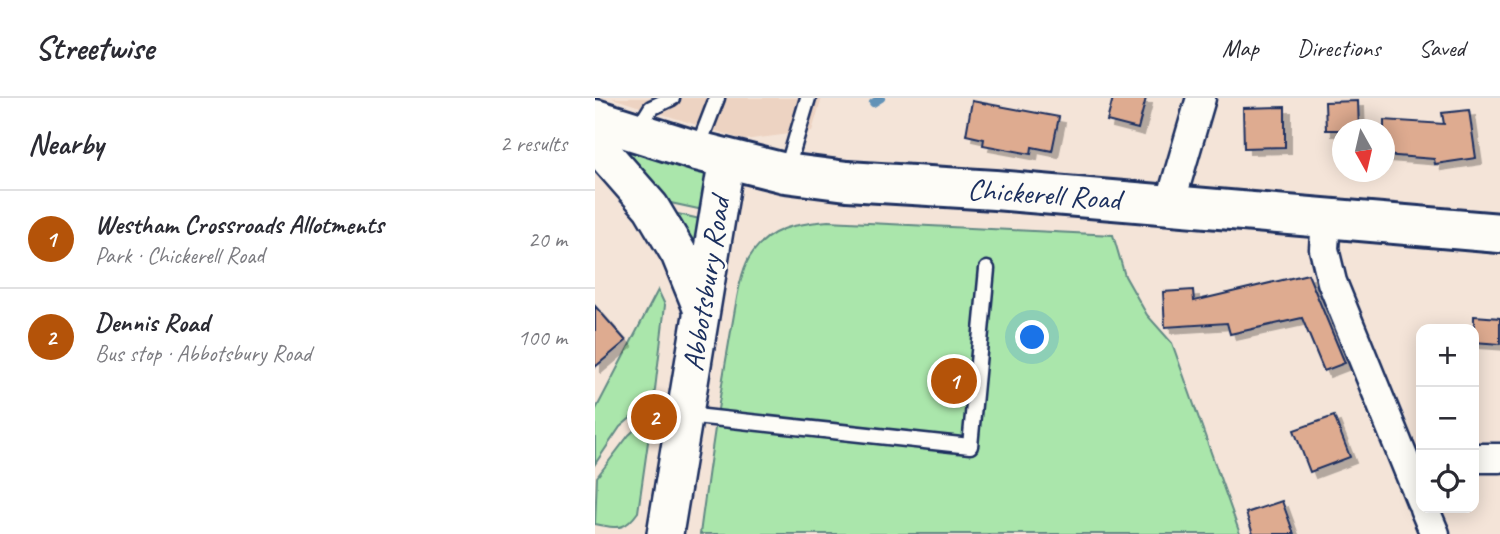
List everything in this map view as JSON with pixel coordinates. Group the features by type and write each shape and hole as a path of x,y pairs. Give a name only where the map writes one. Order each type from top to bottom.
{"main road":[{"name":"Chickerell Road","path":"595,118 635,133 712,155 785,173 846,181 1170,204 1500,233"}],"street":[{"path":"1170,204 1201,98"},
{"path":"595,143 652,207 679,254 701,308"},
{"name":"Abbotsbury Road","path":"664,534 701,308 712,155"},
{"path":"1326,217 1324,249 1332,282 1415,470"},
{"path":"1479,458 1500,458"},
{"path":"1426,513 1435,534"}],"lane":[{"path":"635,133 651,108 672,98"},
{"path":"712,155 715,98"},
{"path":"785,173 808,98"},
{"path":"684,415 970,446 988,269"}],"shaded area":[{"path":"612,98 822,98 812,131 744,140"}],"green space":[{"path":"625,148 699,168 706,177 703,210 657,200 618,154"},
{"path":"665,211 700,219 696,239 690,243"},
{"path":"828,221 1113,235 1125,276 1147,315 1172,343 1240,534 700,534 714,432 738,294 746,265 757,248 774,233 794,226"},
{"path":"658,290 665,305 654,398 620,427 595,464 595,411"},
{"path":"652,414 638,512 624,526 595,524 597,477 629,435"}],"building":[{"path":"1113,98 1146,98 1138,129 1107,121"},
{"path":"972,101 1059,117 1052,151 1032,147 1031,154 983,145 984,139 966,135"},
{"path":"1358,101 1359,119 1332,119 1332,130 1326,130 1325,102"},
{"path":"1285,107 1285,147 1244,148 1243,108"},
{"path":"1469,110 1476,158 1435,164 1434,159 1395,156 1395,121 1444,124 1442,113"},
{"path":"1308,274 1345,363 1324,371 1302,318 1230,334 1227,323 1165,327 1163,292 1193,290 1194,301"},
{"path":"595,306 626,341 595,367"},
{"path":"1474,316 1500,318 1500,344 1479,342 1479,324 1474,324"},
{"path":"1334,416 1350,457 1310,472 1294,430"},
{"path":"1282,501 1294,534 1253,534 1246,513"}],"waterway":[{"path":"873,103 881,98"}],"place":[{"name":"Westham Crossroads Allotments","path":"954,381"},
{"name":"Dennis Road","path":"654,417"}]}
